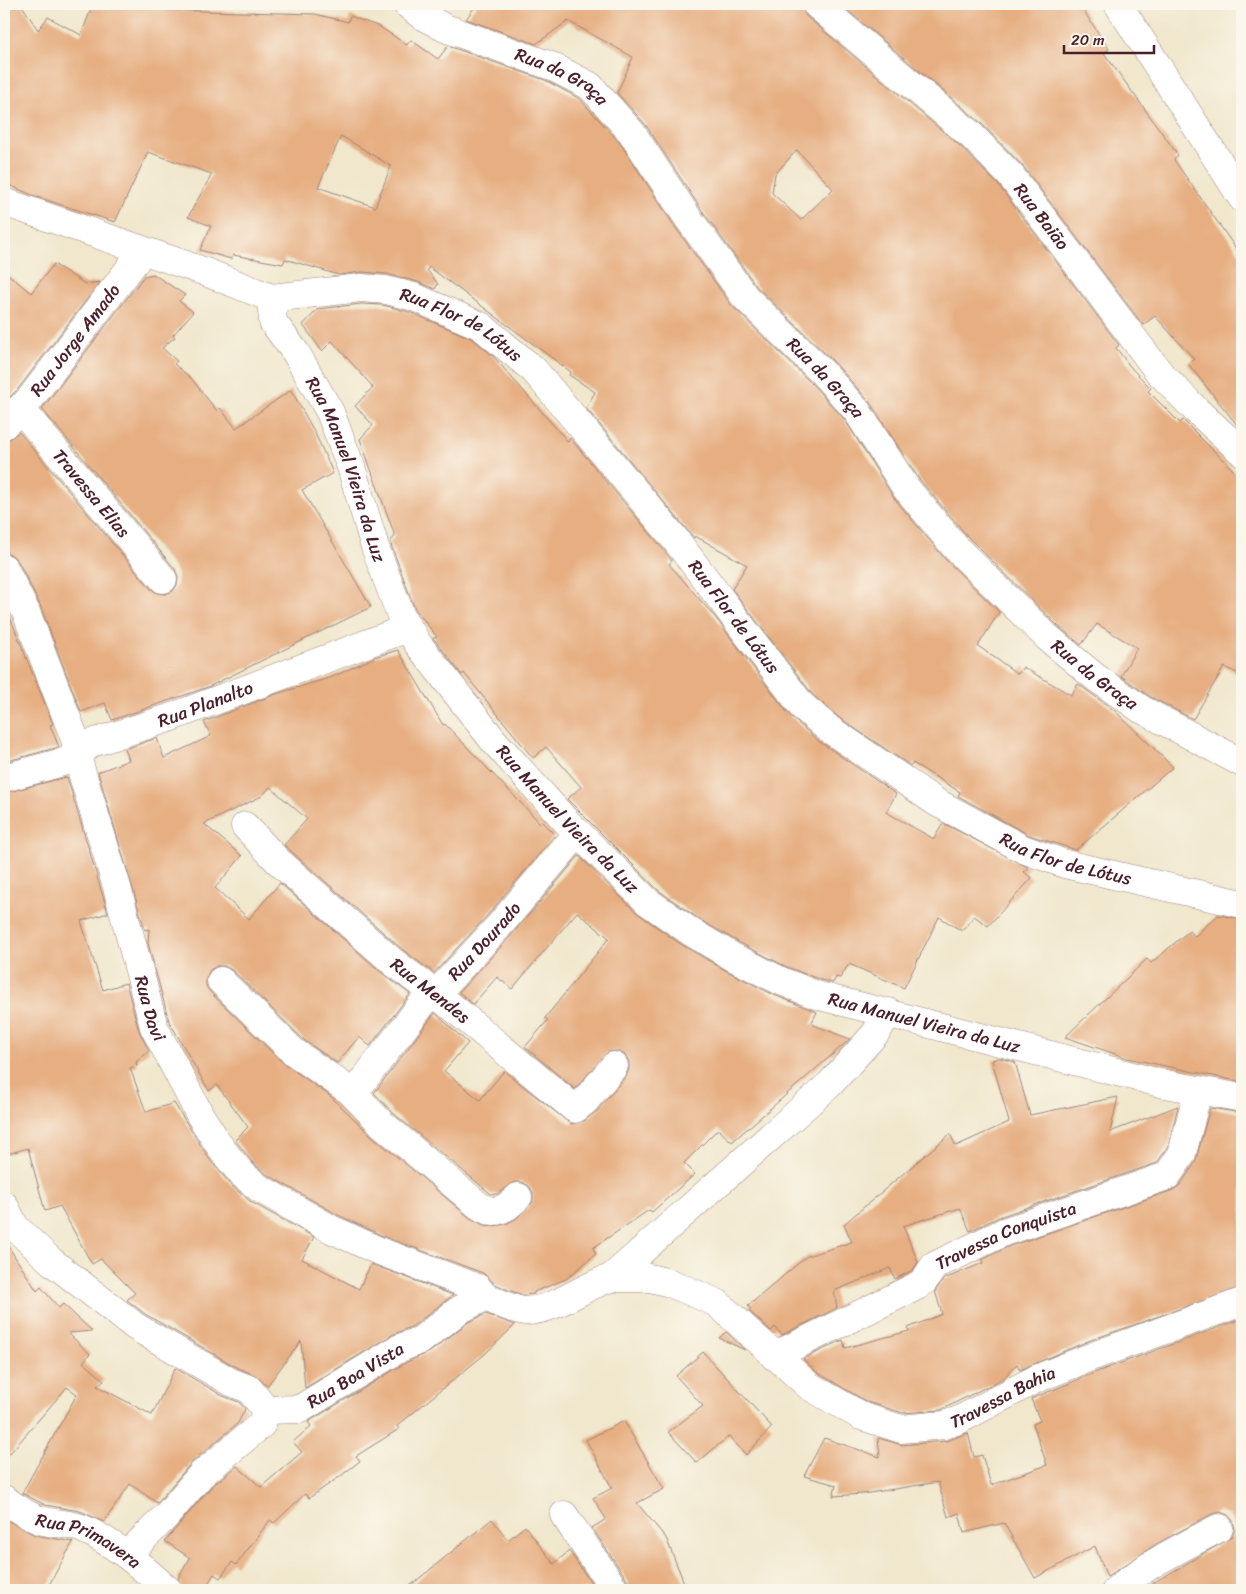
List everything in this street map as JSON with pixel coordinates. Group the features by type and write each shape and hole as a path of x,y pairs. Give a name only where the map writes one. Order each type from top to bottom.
{"street":[{"name":"Rua da Graça","path":"407,4 445,28 551,66 590,86 632,133 688,218 745,297 822,372 857,411 906,488 956,548 1047,637 1094,677 1141,709 1242,763"},
{"name":"Rua Baião","path":"816,4 970,134 1011,176 1160,372 1196,410 1242,452"},
{"path":"1118,4 1242,198"},
{"path":"4,202 271,298"},
{"name":"Rua Jorge Amado","path":"12,417 30,399 143,251"},
{"name":"Rua Flor de Lótus","path":"271,298 361,288 386,290 414,298 481,326 534,370 674,539 802,706 829,730 936,802 1023,849 1065,864 1242,904"},
{"name":"Rua Manuel Vieira da Luz","path":"271,298 273,322 296,353 330,412 351,467 375,547 401,616 408,628 418,644 493,740 578,834 648,902 691,932 733,957 781,981 816,995 889,1012 1082,1064 1198,1092 1242,1098"},
{"name":"Travessa Elias","path":"12,417 163,579"},
{"name":"Rua Davi","path":"4,568 26,612 75,739 154,1027 200,1115 223,1151 242,1174 259,1188 331,1229 379,1251 478,1288 485,1297 524,1311 552,1305 597,1282 611,1278"},
{"name":"Rua Planalto","path":"4,778 70,760 92,743 169,718 408,628"},
{"name":"Rua Mendes","path":"245,826 278,861 326,904 394,962 575,1109 585,1101 614,1066"},
{"name":"Rua Dourado","path":"353,1094 423,1003 434,994 498,927 578,834"},
{"path":"221,981 294,1052 353,1094 382,1124 484,1210 499,1211 507,1208 518,1197"},
{"path":"611,1278 830,1084 875,1034 889,1012"},
{"name":"Travessa Conquista","path":"774,1356 917,1286 924,1281 934,1266 1004,1232 1167,1176 1182,1154 1198,1092"},
{"path":"4,1205 14,1227 59,1267 136,1327 231,1382 249,1389 266,1410 262,1424 201,1475 167,1516 136,1572"},
{"path":"611,1278 650,1278 701,1295 718,1303 774,1356"},
{"name":"Rua Boa Vista","path":"266,1410 300,1409 400,1348 421,1340 459,1310 485,1297"},
{"name":"Travessa Bahia","path":"774,1356 809,1386 861,1416 888,1426 920,1429 944,1425 958,1420 1036,1379 1093,1356 1242,1302"},
{"name":"Rua Primavera","path":"4,1499 40,1520 80,1528 136,1572 168,1590"},
{"path":"564,1515 615,1590"},
{"path":"1116,1590 1136,1574 1219,1528"}],"building":[{"path":"14,4 21,4 38,30 48,17 81,35 93,4 129,4 168,10 315,14 348,22 350,16 380,27 407,45 411,40 438,59 448,46 545,80 580,99 620,143 675,227 732,306 811,383 845,420 894,498 945,559 999,612 978,646 1018,674 1023,667 1071,695 1078,684 1115,711 1173,767 1076,850 1029,835 958,796 960,792 913,763 911,766 838,717 813,695 732,589 747,565 695,536 694,538 586,408 595,392 569,375 571,372 429,267 427,270 438,284 435,289 418,282 387,274 362,272 339,275 285,259 283,264 233,255 231,259 200,250 211,226 188,217 212,174 148,152 115,222 37,197 4,183 4,10","holes":["341,136 391,166 375,207 318,187"]},
{"path":"477,4 801,4 806,16 959,145 999,186 1119,345 1116,348 1133,370 1151,388 1148,391 1180,423 1183,420 1242,479 1242,675 1224,667 1193,719 1149,696 1121,676 1137,648 1097,624 1081,645 1058,626 968,537 919,479 869,401 833,361 757,287 701,209 645,124 617,93 633,57 568,21 536,44 466,19","holes":["797,150 833,189 801,220 772,193 775,174"]},
{"path":"840,4 1079,4 1109,49 1104,53 1178,155 1174,160 1242,257 1242,431 1188,364 1194,359 1155,316 1143,325 1022,165 980,122"},
{"path":"54,264 85,284 100,282 18,389 4,403 4,271 31,293"},
{"path":"153,274 185,295 179,301 193,312 173,335 175,337 162,348 177,361 174,364 191,378 217,411 220,408 236,428 291,390 314,431 333,473 302,490 371,607 208,687 112,720 105,703 81,712 40,605 18,561 12,555 4,553 4,440 8,440 19,432 151,589 157,593 165,594 173,591 177,585 178,577 175,569 42,409 144,276"},
{"path":"361,304 383,305 409,312 473,339 493,356 568,442 570,438 663,549 672,561 669,564 715,617 790,716 820,742 896,794 886,812 934,839 943,823 1029,868 1024,872 1032,878 988,926 974,916 962,931 939,917 904,988 849,964 840,978 836,977 833,983 787,967 740,943 699,919 658,890 567,799 581,787 546,747 533,758 464,673 462,675 433,638 437,637 415,609 390,542 395,536 360,439 373,425 355,406 373,387 332,341 322,351 303,325 318,309"},
{"path":"4,602 53,724 50,725 59,747 4,762"},
{"path":"398,650 443,725 445,724 540,823 542,822 555,835 486,917 434,973 403,950 284,845 307,819 270,787 262,796 204,824 242,856 215,888 249,919 280,883 383,974 410,994 370,1046 359,1037 337,1063 304,1040 232,970 224,966 217,966 210,970 206,978 206,986 210,992 283,1063 330,1096 372,1136 470,1218 484,1225 494,1226 506,1224 517,1218 533,1202 533,1193 529,1186 522,1182 515,1182 497,1194 491,1194 393,1113 374,1093 435,1013 468,1043 444,1071 480,1100 504,1071 571,1124 584,1121 597,1111 626,1076 629,1069 629,1061 624,1054 617,1051 608,1052 575,1089 525,1047 548,1020 545,1018 609,938 577,912 512,989 497,977 473,1004 459,992 510,937 579,856 637,913 682,945 774,995 817,1012 811,1024 850,1039 732,1142 718,1129 684,1163 695,1174 652,1212 649,1210 593,1248 596,1254 566,1279 534,1292 534,1294 523,1295 511,1291 495,1284 483,1273 385,1237 338,1215 268,1175 253,1163 235,1140 248,1127 217,1085 209,1091 169,1021 148,943 149,929 145,930 98,772 129,760 125,749 157,738 164,758 211,736 204,722 273,695 332,677 375,657"},
{"path":"67,777 108,913 81,921 103,990 126,983 139,1031 149,1051 136,1062 137,1066 130,1068 146,1112 174,1103 210,1160 232,1186 251,1202 314,1237 302,1259 359,1289 371,1264 453,1295 413,1326 392,1335 305,1388 301,1341 267,1386 255,1375 238,1368 145,1314 127,1300 135,1293 101,1259 92,1264 60,1206 45,1211 28,1148 4,1155 4,793"},
{"path":"1218,915 1242,919 1242,1082 1127,1058 1065,1037 1147,959 1151,963 1189,931 1195,936"},
{"path":"999,1058 1015,1062 1030,1115 1118,1097 1110,1132 1178,1106 1168,1147 1157,1163 999,1217 970,1231 960,1208 903,1226 918,1262 913,1270 895,1279 890,1268 834,1291 837,1308 782,1335 775,1327 771,1331 749,1311 751,1309 748,1306 807,1256 852,1242 844,1224 950,1134 956,1146 1009,1122 992,1060"},
{"path":"1210,1108 1242,1113 1242,1287 1088,1341 1020,1370 1017,1364 1004,1378 941,1410 903,1413 867,1402 818,1373 803,1359 843,1340 845,1348 909,1331 908,1328 942,1314 935,1291 944,1279 983,1263 982,1260 1010,1246 1173,1190 1180,1185 1195,1163"},
{"path":"4,1240 37,1291 41,1287 59,1308 63,1304 92,1331 68,1333 90,1354 83,1362 104,1380 97,1386 152,1415 175,1368 223,1396 239,1402 245,1409 238,1423 191,1463 157,1503 130,1484 104,1522 80,1511 45,1505 22,1493 77,1394 67,1387 4,1460"},
{"path":"486,1314 515,1325 485,1354 397,1426 399,1429 356,1456 360,1461 309,1498 305,1494 274,1523 270,1520 236,1565 232,1562 220,1578 214,1574 204,1590 183,1590 178,1578 190,1558 165,1541 212,1486 237,1466 261,1487 302,1452 293,1442 311,1426 308,1422 407,1362 430,1352 467,1323"},
{"path":"1242,1319 1242,1590 1141,1590 1232,1537 1235,1529 1233,1521 1228,1515 1220,1512 1212,1514 1158,1543 1107,1577 1095,1546 1035,1578 1004,1523 964,1533 959,1513 948,1517 938,1482 863,1494 833,1496 836,1485 804,1476 824,1438 880,1457 878,1438 902,1445 946,1441 968,1433 974,1457 982,1455 991,1485 1047,1465 1033,1424 1040,1421 1031,1399 1099,1371"},
{"path":"726,1332 745,1350 719,1338"},
{"path":"703,1352 772,1427 746,1455 729,1436 697,1463 668,1432 703,1406 676,1376"},
{"path":"624,1421 664,1489 637,1503 666,1538 687,1590 630,1590 628,1581 592,1528 606,1519 593,1498 612,1488 586,1440"},
{"path":"492,1519 508,1540 525,1526 554,1564 569,1551 596,1590 405,1590"},
{"path":"7,1520 35,1535 73,1542 46,1590 4,1590 4,1527"}]}
